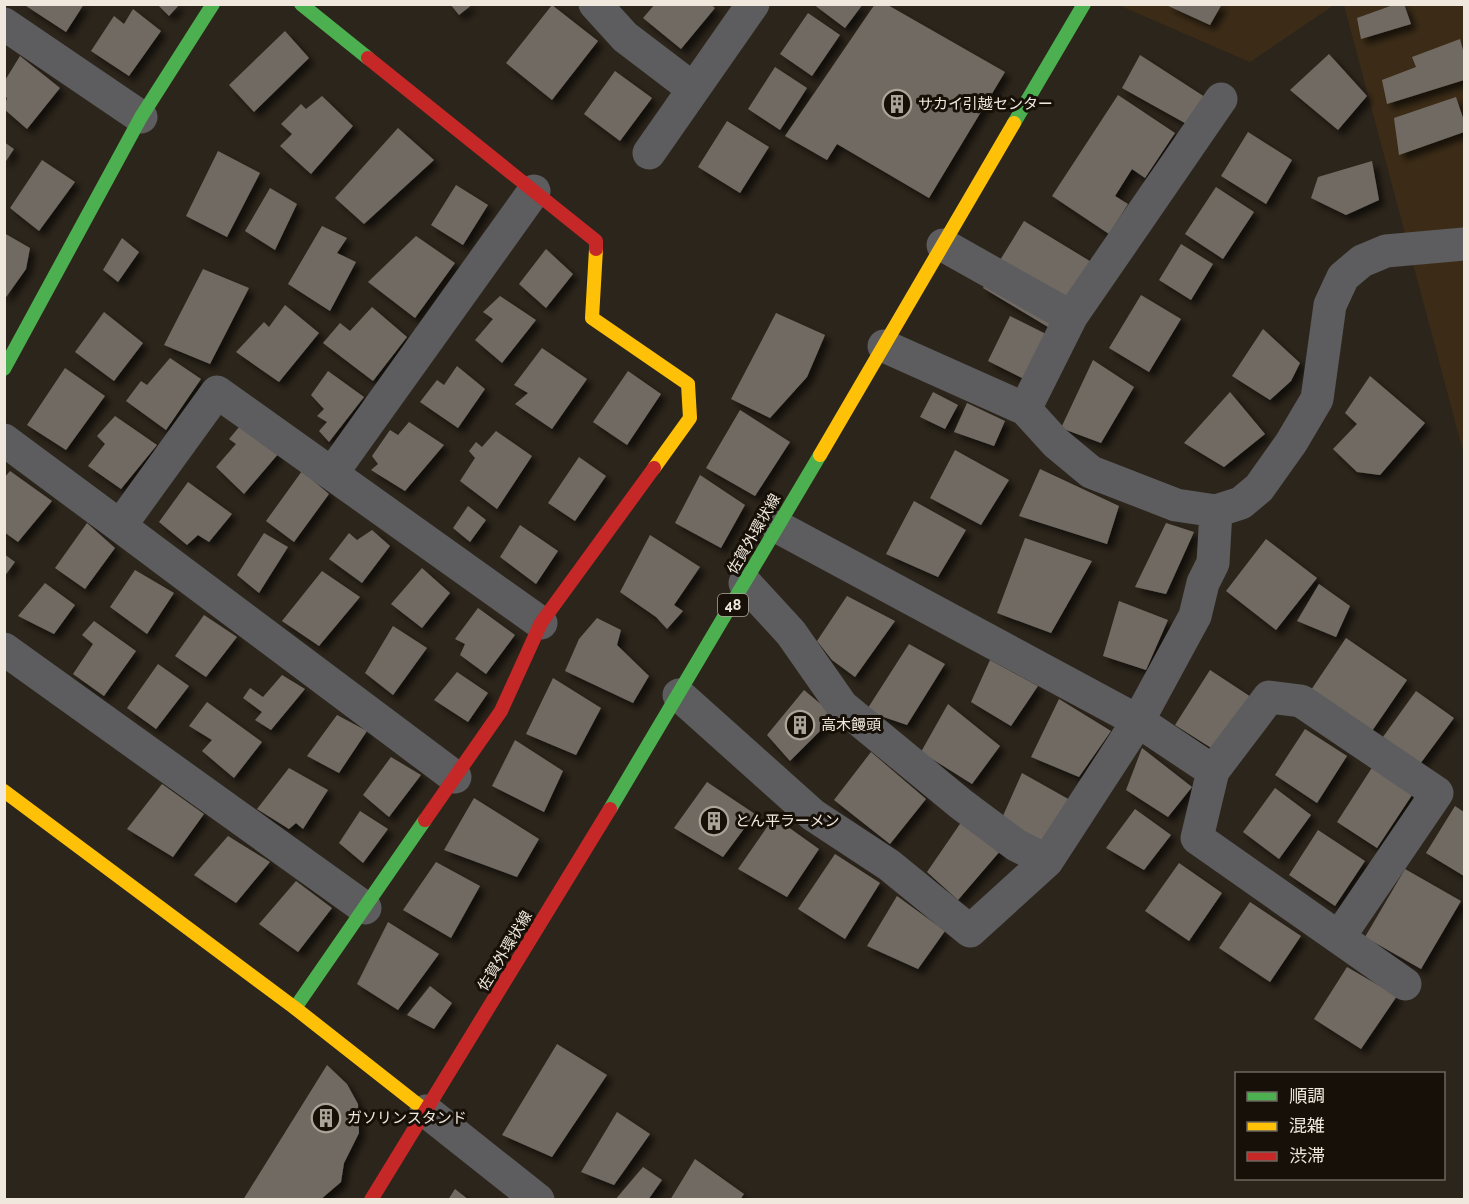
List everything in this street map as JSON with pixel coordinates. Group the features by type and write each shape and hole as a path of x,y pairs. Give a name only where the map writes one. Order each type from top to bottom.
{"street":[{"path":"4,369 141,117 213,4"},
{"path":"296,1008 501,711 541,622 690,418 688,384 592,318 596,241 301,4"},
{"path":"595,4 625,37 692,88"},
{"path":"649,153 692,88 753,4"},
{"name":"佐賀外環状線","path":"371,1200 679,696 1084,4"},
{"path":"4,24 141,117"},
{"path":"1025,409 1071,317 1221,99"},
{"path":"333,472 534,191"},
{"path":"884,346 1025,409 1056,443 1091,472 1176,505 1216,511 1241,502 1260,488 1291,443 1317,399 1330,306 1343,277 1362,261 1386,251 1464,244"},
{"path":"943,245 1071,317"},
{"path":"120,526 217,392 333,472 541,622"},
{"path":"4,440 455,777"},
{"path":"679,696 813,815 889,865 969,931 1047,861 1138,721 1195,616 1203,583 1213,562 1216,511"},
{"path":"777,527 1138,721 1213,771"},
{"path":"746,583 791,633 842,706 961,804 1016,845 1047,861"},
{"path":"4,649 365,908"},
{"path":"1339,937 1437,793 1301,701 1269,697 1213,771 1197,838 1405,984"},
{"path":"4,791 296,1008 538,1200"}],"shaded area":[{"path":"1125,4 1334,5 1250,62 1123,7"},
{"path":"1344,5 1464,5 1464,455"}],"building":[{"path":"23,4 84,4 66,32"},
{"path":"157,4 180,4 169,16"},
{"path":"450,4 473,4 459,15"},
{"path":"655,4 710,4 715,8 681,49 643,18"},
{"path":"813,4 863,4 845,28"},
{"name":"サカイ引越センター","path":"875,4 886,4 1005,72 929,198 837,144 827,160 785,136"},
{"path":"1164,4 1222,4 1210,25"},
{"path":"1396,4 1404,4 1411,24 1361,39 1357,18"},
{"path":"552,5 598,41 552,100 506,63"},
{"path":"133,9 161,31 129,76 91,51 114,16 124,24"},
{"path":"808,13 840,35 812,76 780,54"},
{"path":"285,31 309,58 254,112 229,85"},
{"path":"1460,39 1464,54 1464,80 1387,104 1382,80 1416,67 1412,57"},
{"path":"1329,54 1367,96 1338,130 1290,90"},
{"path":"1140,55 1208,99 1192,127 1122,88"},
{"path":"20,56 60,88 27,129 4,109 7,98 4,95 4,82"},
{"path":"775,67 807,88 780,130 748,109"},
{"path":"615,71 652,98 620,141 584,114"},
{"path":"1118,95 1175,133 1145,178 1132,169 1115,196 1128,204 1109,234 1052,196"},
{"path":"322,96 353,126 311,174 280,146 292,134 281,124 301,104 306,109"},
{"path":"1456,97 1464,121 1464,132 1399,155 1394,118"},
{"path":"727,121 769,147 740,193 698,167"},
{"path":"398,128 434,160 364,224 335,198"},
{"path":"1248,132 1292,160 1266,204 1221,176"},
{"path":"4,142 14,149 4,164"},
{"path":"218,151 260,173 227,237 186,216"},
{"path":"42,160 75,182 39,231 10,208"},
{"path":"1372,161 1379,200 1346,215 1311,198 1318,177"},
{"path":"456,185 488,205 463,245 431,225"},
{"path":"1216,187 1254,212 1223,259 1185,234"},
{"path":"270,188 297,204 275,250 245,231"},
{"path":"1024,221 1098,266 1058,333 983,288"},
{"path":"322,226 347,238 337,253 356,262 330,311 288,284"},
{"path":"4,233 30,248 26,269 4,300"},
{"path":"416,236 455,263 415,318 368,282"},
{"path":"122,238 139,252 118,282 103,270"},
{"path":"1181,244 1213,264 1191,300 1159,280"},
{"path":"546,249 573,274 546,308 519,284"},
{"path":"203,269 249,288 210,364 164,345"},
{"path":"1141,295 1181,319 1149,372 1109,348"},
{"path":"500,296 536,320 502,363 475,340 493,319 483,312"},
{"path":"285,305 319,333 279,382 236,352 264,322 269,327"},
{"path":"372,307 407,337 373,381 323,343 340,323 350,331"},
{"path":"104,312 143,343 114,381 75,352"},
{"path":"776,313 825,335 807,377 770,418 731,399"},
{"path":"1010,316 1054,338 1032,383 988,361"},
{"path":"1263,329 1300,363 1291,381 1270,400 1232,376"},
{"path":"542,348 587,379 552,429 515,404 528,393 514,385"},
{"path":"170,358 201,379 166,430 126,401 141,381 147,385"},
{"path":"1093,360 1134,387 1101,443 1061,428"},
{"path":"457,366 485,389 458,428 420,402 437,380 444,385"},
{"path":"65,368 105,396 66,450 27,425"},
{"path":"328,371 364,397 329,442 319,431 327,422 317,416 324,409 311,395"},
{"path":"628,371 661,394 627,445 593,422"},
{"path":"1370,376 1425,423 1380,475 1357,472 1333,449 1357,424 1345,413"},
{"path":"933,392 958,405 945,429 920,417"},
{"path":"1230,392 1265,434 1224,467 1184,443"},
{"path":"967,403 1005,421 994,446 954,432"},
{"path":"740,410 790,442 755,496 706,468"},
{"path":"115,416 157,445 121,489 88,466 105,444 97,436"},
{"path":"409,422 444,445 405,491 371,470 378,464 372,456 390,430 398,435"},
{"path":"240,426 279,453 244,494 216,467 236,444 229,439"},
{"path":"496,431 532,456 497,509 460,481 475,458 469,451 476,442 482,447"},
{"path":"955,450 1009,480 981,525 930,498"},
{"path":"579,457 606,476 575,521 548,503"},
{"path":"1040,469 1119,506 1107,544 1019,516"},
{"path":"10,471 52,501 18,542 4,532 4,478"},
{"path":"302,471 329,494 294,542 266,521"},
{"path":"700,475 745,505 721,548 675,523"},
{"path":"188,482 232,514 209,542 198,535 187,545 159,522"},
{"path":"914,501 966,530 938,577 886,554"},
{"path":"468,506 486,520 470,542 453,528"},
{"path":"87,523 115,548 85,589 55,568"},
{"path":"1166,523 1194,532 1166,594 1135,587"},
{"path":"520,525 558,551 536,584 500,557"},
{"path":"372,530 390,546 362,583 329,559 349,533 357,540"},
{"path":"264,533 288,547 259,593 237,575"},
{"path":"650,535 700,567 674,605 683,611 667,629 656,617 620,592"},
{"path":"1025,538 1092,561 1051,633 997,613"},
{"path":"1266,539 1317,578 1276,630 1226,591"},
{"path":"4,554 15,562 4,577"},
{"path":"422,568 450,593 422,628 391,604"},
{"path":"135,570 174,593 147,634 110,607"},
{"path":"322,571 360,597 319,646 282,621"},
{"path":"45,583 75,605 54,634 18,616"},
{"path":"1319,584 1350,606 1336,637 1297,621"},
{"path":"847,596 895,621 855,677 832,660 817,641"},
{"path":"1119,601 1168,620 1146,670 1103,656"},
{"path":"478,608 515,635 486,674 460,655 465,644 455,639"},
{"path":"204,615 237,637 206,677 175,656"},
{"path":"597,618 621,630 617,645 649,676 633,703 565,671 579,639"},
{"path":"94,621 136,651 104,696 73,674 93,644 82,635"},
{"path":"393,626 427,648 393,695 365,673"},
{"path":"1346,638 1407,680 1372,731 1311,690"},
{"path":"909,644 945,664 907,725 866,711"},
{"path":"990,660 1038,686 1011,726 971,702"},
{"path":"158,664 189,686 156,729 127,708"},
{"path":"1210,670 1251,697 1216,751 1175,725"},
{"path":"457,672 488,693 468,722 434,700"},
{"path":"282,675 305,689 271,730 255,720 262,712 243,698 250,688 263,697"},
{"path":"553,678 601,708 576,755 526,734"},
{"name":"高木饅頭","path":"804,690 835,716 790,761 767,735"},
{"path":"1416,691 1454,718 1420,764 1383,737"},
{"path":"1059,699 1111,731 1079,777 1031,757"},
{"path":"207,702 262,742 234,778 202,751 212,740 189,726"},
{"path":"948,704 1000,746 972,784 921,752"},
{"path":"337,715 367,731 339,773 307,756"},
{"path":"1305,729 1347,756 1317,803 1275,775"},
{"path":"515,740 563,771 544,812 492,786"},
{"path":"1142,748 1192,787 1168,817 1126,790"},
{"path":"871,752 926,799 890,844 834,800"},
{"path":"391,757 421,775 389,817 363,795"},
{"path":"1373,766 1414,792 1377,848 1337,822"},
{"path":"289,768 328,790 303,829 296,823 289,829 257,809"},
{"path":"1022,773 1070,800 1041,842 1002,818"},
{"name":"とん平ラーメン","path":"707,782 755,814 723,857 674,828"},
{"path":"162,784 204,814 173,857 127,829"},
{"path":"1275,788 1311,815 1279,859 1243,832"},
{"path":"474,798 539,839 517,877 444,850"},
{"path":"1455,806 1464,812 1464,876 1426,853"},
{"path":"1135,809 1171,835 1144,870 1106,848"},
{"path":"360,811 388,829 363,863 339,843"},
{"path":"774,817 819,849 787,897 738,869"},
{"path":"962,821 1001,850 958,900 927,872"},
{"path":"1318,830 1365,861 1335,906 1289,875"},
{"path":"228,836 270,862 236,903 194,875"},
{"path":"835,854 880,883 845,939 798,909"},
{"path":"436,862 480,886 451,938 403,910"},
{"path":"1179,863 1222,893 1189,941 1145,911"},
{"path":"1405,869 1461,901 1421,969 1365,937"},
{"path":"296,881 332,908 298,952 259,924"},
{"path":"897,896 945,931 918,969 867,946"},
{"path":"1250,902 1301,936 1270,982 1219,948"},
{"path":"388,922 439,954 398,1010 357,984"},
{"path":"1347,967 1397,996 1361,1049 1314,1019"},
{"path":"430,986 452,1003 434,1029 407,1015"},
{"path":"557,1044 607,1075 552,1157 502,1135"},
{"name":"ガソリンスタンド","path":"327,1065 347,1084 358,1104 359,1133 344,1163 341,1182 320,1200 243,1200"},
{"path":"617,1112 650,1134 614,1185 581,1172"},
{"path":"695,1159 744,1194 740,1200 670,1200"},
{"path":"643,1167 662,1180 648,1200 615,1200"},
{"path":"455,1189 469,1200 448,1200"}],"traffic: fast":[{"path":"4,369 141,117 213,4"},
{"path":"301,4 368,58"},
{"path":"1014,123 1084,4"},
{"path":"610,809 820,455"},
{"path":"295,1008 425,820"}],"traffic: slow":[{"path":"820,455 1014,123"},
{"path":"596,249 592,318 688,384 690,418 654,468"},
{"path":"4,791 295,1008 426,1111"}],"traffic: jam":[{"path":"368,58 596,241 596,249"},
{"path":"425,820 501,711 541,623 654,468"},
{"path":"371,1200 610,809"}],"place":[{"name":"サカイ引越センター","path":"897,104"},
{"name":"高木饅頭","path":"800,725"},
{"name":"とん平ラーメン","path":"714,821"},
{"name":"ガソリンスタンド","path":"326,1118"}]}
